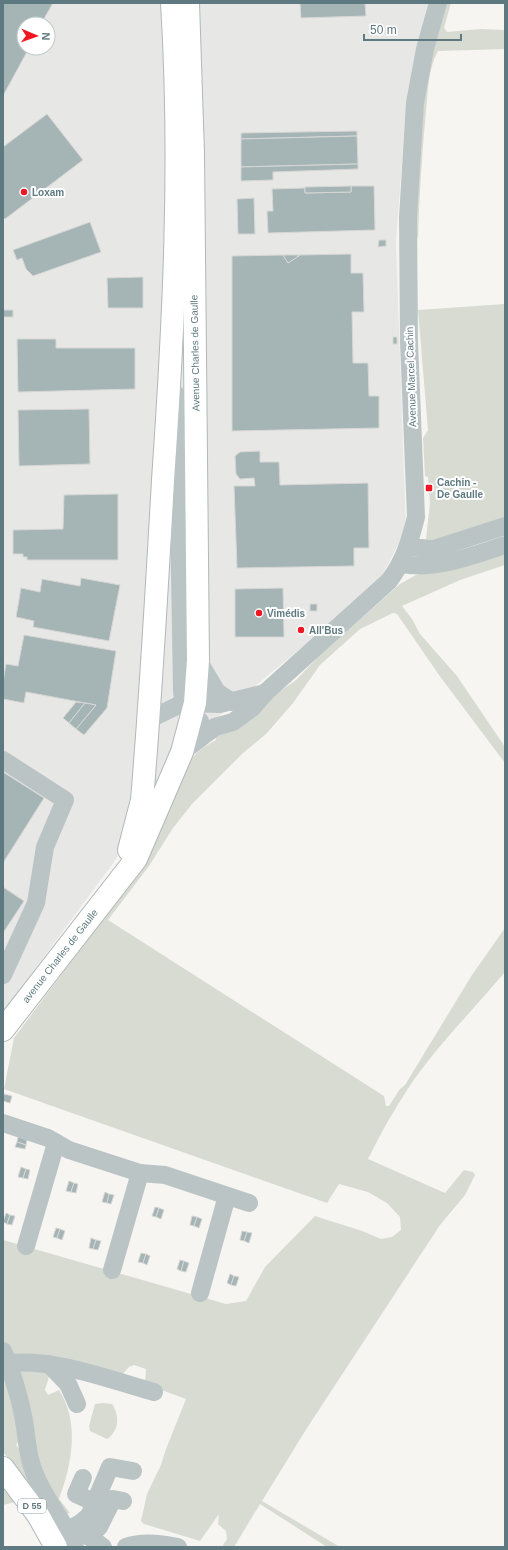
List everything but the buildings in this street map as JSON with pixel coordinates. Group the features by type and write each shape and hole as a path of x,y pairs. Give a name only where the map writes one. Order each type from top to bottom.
{"main road":[{"name":"Avenue Charles de Gaulle","path":"148,720 173,332 177,218 175,60 172,3"},
{"name":"Avenue Charles de Gaulle","path":"188,3 193,153 198,660 190,708"},
{"name":"avenue Charles de Gaulle","path":"3,1030 116,882 136,859 182,752 190,708"},
{"name":"avenue Charles de Gaulle","path":"116,882 131,843 142,800 148,720"},
{"name":"D 55","path":"3,1468 38,1515 62,1539"}],"street":[{"name":"Avenue Marcel Cachin","path":"182,752 215,727 233,722 252,708 266,692 368,602 389,581 401,564 408,547 416,517 409,342 408,217 412,131 419,77 438,3"},
{"name":"Avenue Charles de Gaulle","path":"173,332 178,416 190,708"},
{"path":"408,547 434,549 505,526"},
{"path":"401,564 412,566 438,564 464,558 505,545"},
{"path":"198,660 217,692 232,702"},
{"name":"Avenue Marcel Cachin","path":"148,720 190,708 232,702 266,692"},
{"path":"190,708 215,727"},
{"path":"3,760 65,800 45,847 36,903 3,975"},
{"path":"3,1123 56,1143 69,1150 140,1173 165,1175 249,1203"},
{"path":"26,1246 56,1143"},
{"path":"112,1270 140,1173"},
{"path":"200,1293 227,1196"},
{"path":"6,1357 22,1362 49,1364 154,1392"},
{"path":"6,1357 25,1426 26,1447 34,1472 62,1539"},
{"path":"49,1364 68,1384 77,1404"},
{"path":"62,1539 89,1516 96,1503 110,1467 133,1471"},
{"path":"83,1478 76,1494 96,1503"},
{"path":"81,1541 99,1527 113,1499 123,1501"},
{"path":"62,1539 81,1541 104,1547"},
{"path":"126,1547 137,1543 178,1547"}],"shaded area":[{"path":"3,3 430,3 405,122 396,242 406,529 378,584 190,740 114,862 3,1012"},
{"path":"446,3 451,3 444,28 447,32 481,29 505,30 505,49 438,51 430,72 427,96 418,240 416,231 421,125 428,73"},
{"path":"505,304 505,523 446,542 426,539 430,503 428,477 425,476 423,438 428,430 418,310"},
{"path":"505,550 505,565 460,580 402,606 412,619 420,634 457,676 505,747 505,763 439,675 397,614 393,613 360,629 320,665 293,703 266,734 242,754 192,804 173,828 149,866 108,920 384,1096 386,1106 389,1106 400,1089 405,1085 472,975 505,928 505,972 419,1072 377,1140 368,1159 445,1193 464,1170 473,1172 475,1175 465,1195 440,1225 307,1428 262,1501 340,1547 327,1547 260,1504 234,1547 222,1547 227,1539 226,1531 218,1524 219,1514 200,1541 144,1524 141,1521 147,1494 161,1465 186,1399 145,1384 146,1369 134,1365 129,1367 119,1378 11,1356 3,1342 3,1240 226,1304 246,1301 265,1267 315,1216 362,1231 381,1239 392,1237 401,1230 400,1217 387,1203 368,1192 339,1184 327,1203 4,1089 14,1038 100,923 184,777 189,763 195,754 216,740 215,737 296,680 321,654 400,584 416,575 448,569"},
{"path":"18,1367 50,1373 45,1390 48,1395 59,1390 66,1403 70,1416 72,1444 64,1486 59,1499 70,1513 67,1514 60,1510 44,1482"},
{"path":"3,1369 20,1440 16,1445 20,1450 32,1486 3,1452"},
{"path":"95,1404 112,1404 117,1418 116,1428 107,1439 90,1431 89,1426"},
{"path":"3,1484 15,1502 3,1505"}],"place":[{"name":"Loxam","path":"24,192"},
{"name":"Cachin - De Gaulle","path":"429,488"},
{"name":"Vimédis","path":"259,613"},
{"name":"All'Bus","path":"301,630"}]}
